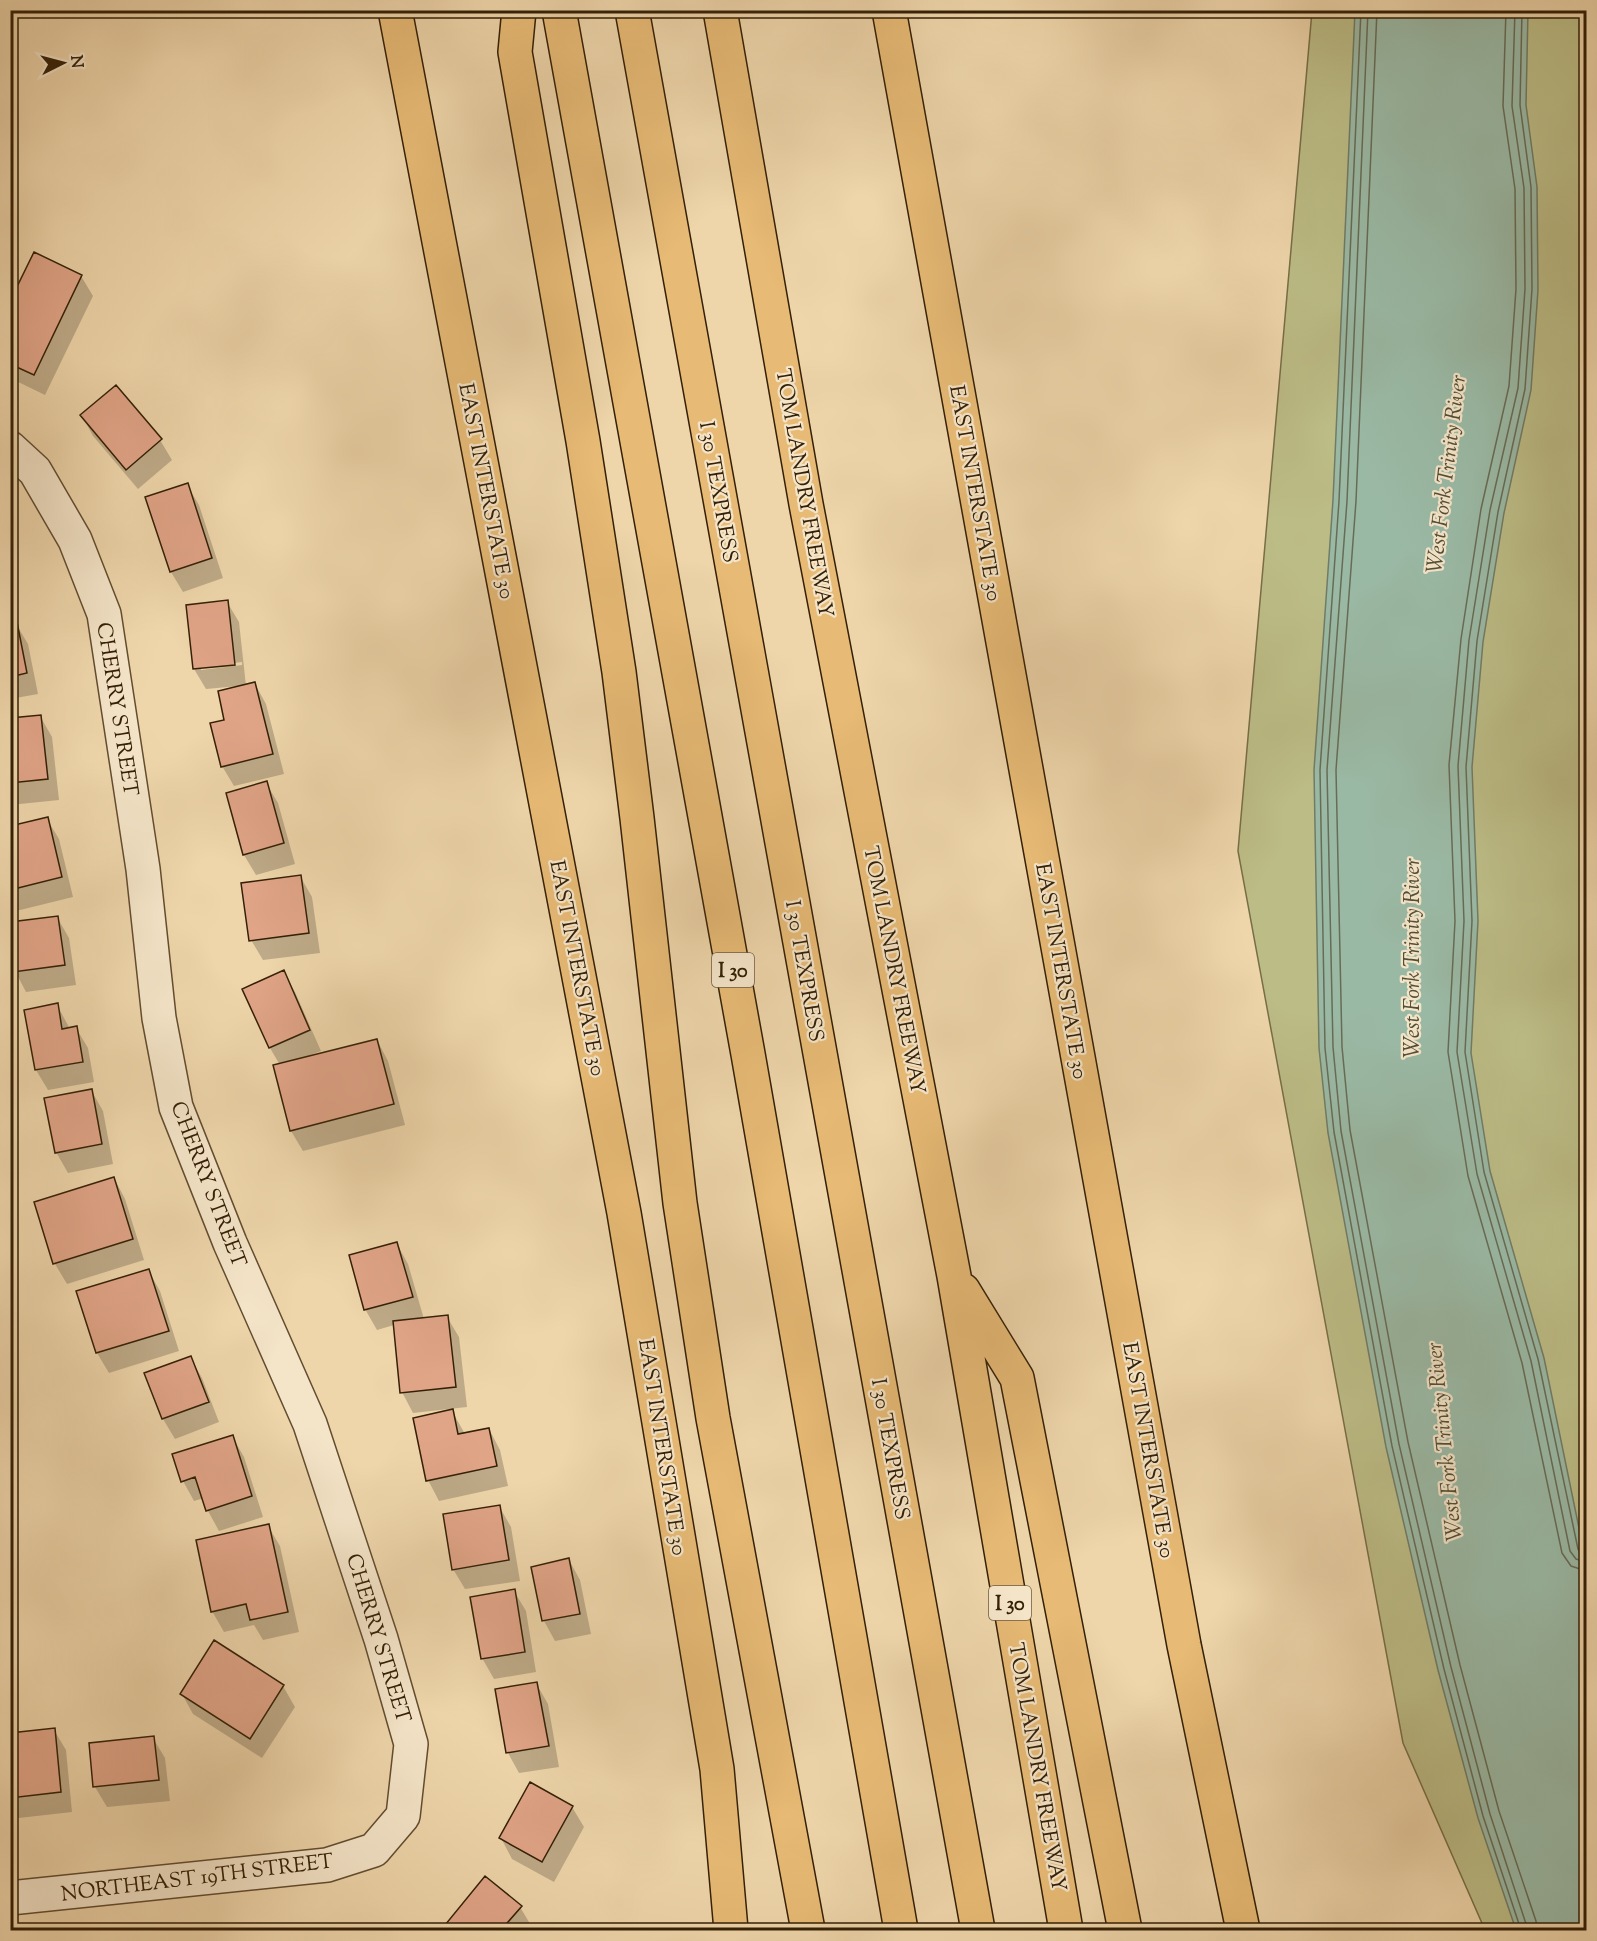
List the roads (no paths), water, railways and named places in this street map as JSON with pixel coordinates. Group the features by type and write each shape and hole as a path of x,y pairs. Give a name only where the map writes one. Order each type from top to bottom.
{"main road":[{"name":"EAST INTERSTATE 30","path":"395,10 624,1213 717,1769 731,1930"},
{"path":"519,10 515,52 583,441 619,672 680,1203 713,1419 808,1930"},
{"name":"I 30","path":"559,10 750,1066 901,1930"},
{"name":"I 30 TEXPRESS","path":"632,10 978,1930"},
{"name":"TOM LANDRY FREEWAY","path":"720,10 806,504 954,1276 1066,1930"},
{"name":"EAST INTERSTATE 30","path":"890,10 1184,1645 1243,1930"},
{"path":"954,1276 1017,1378 1125,1930"}],"street":[{"name":"CHERRY STREET","path":"10,448 35,471 75,540 104,614 143,869 159,1018 176,1107 230,1243 310,1424 381,1639 411,1744 403,1816"},
{"name":"NORTHEAST 19TH STREET","path":"10,1898 327,1865 374,1850 403,1816"}],"water":[{"name":"West Fork Trinity River","path":"1355,11 1528,11 1526,105 1537,187 1538,290 1531,390 1504,513 1483,642 1472,767 1478,921 1471,1053 1490,1171 1544,1358 1586,1562 1586,1930 1516,1930 1478,1818 1438,1670 1386,1447 1328,1133 1319,1048 1314,770 1333,500"}]}
